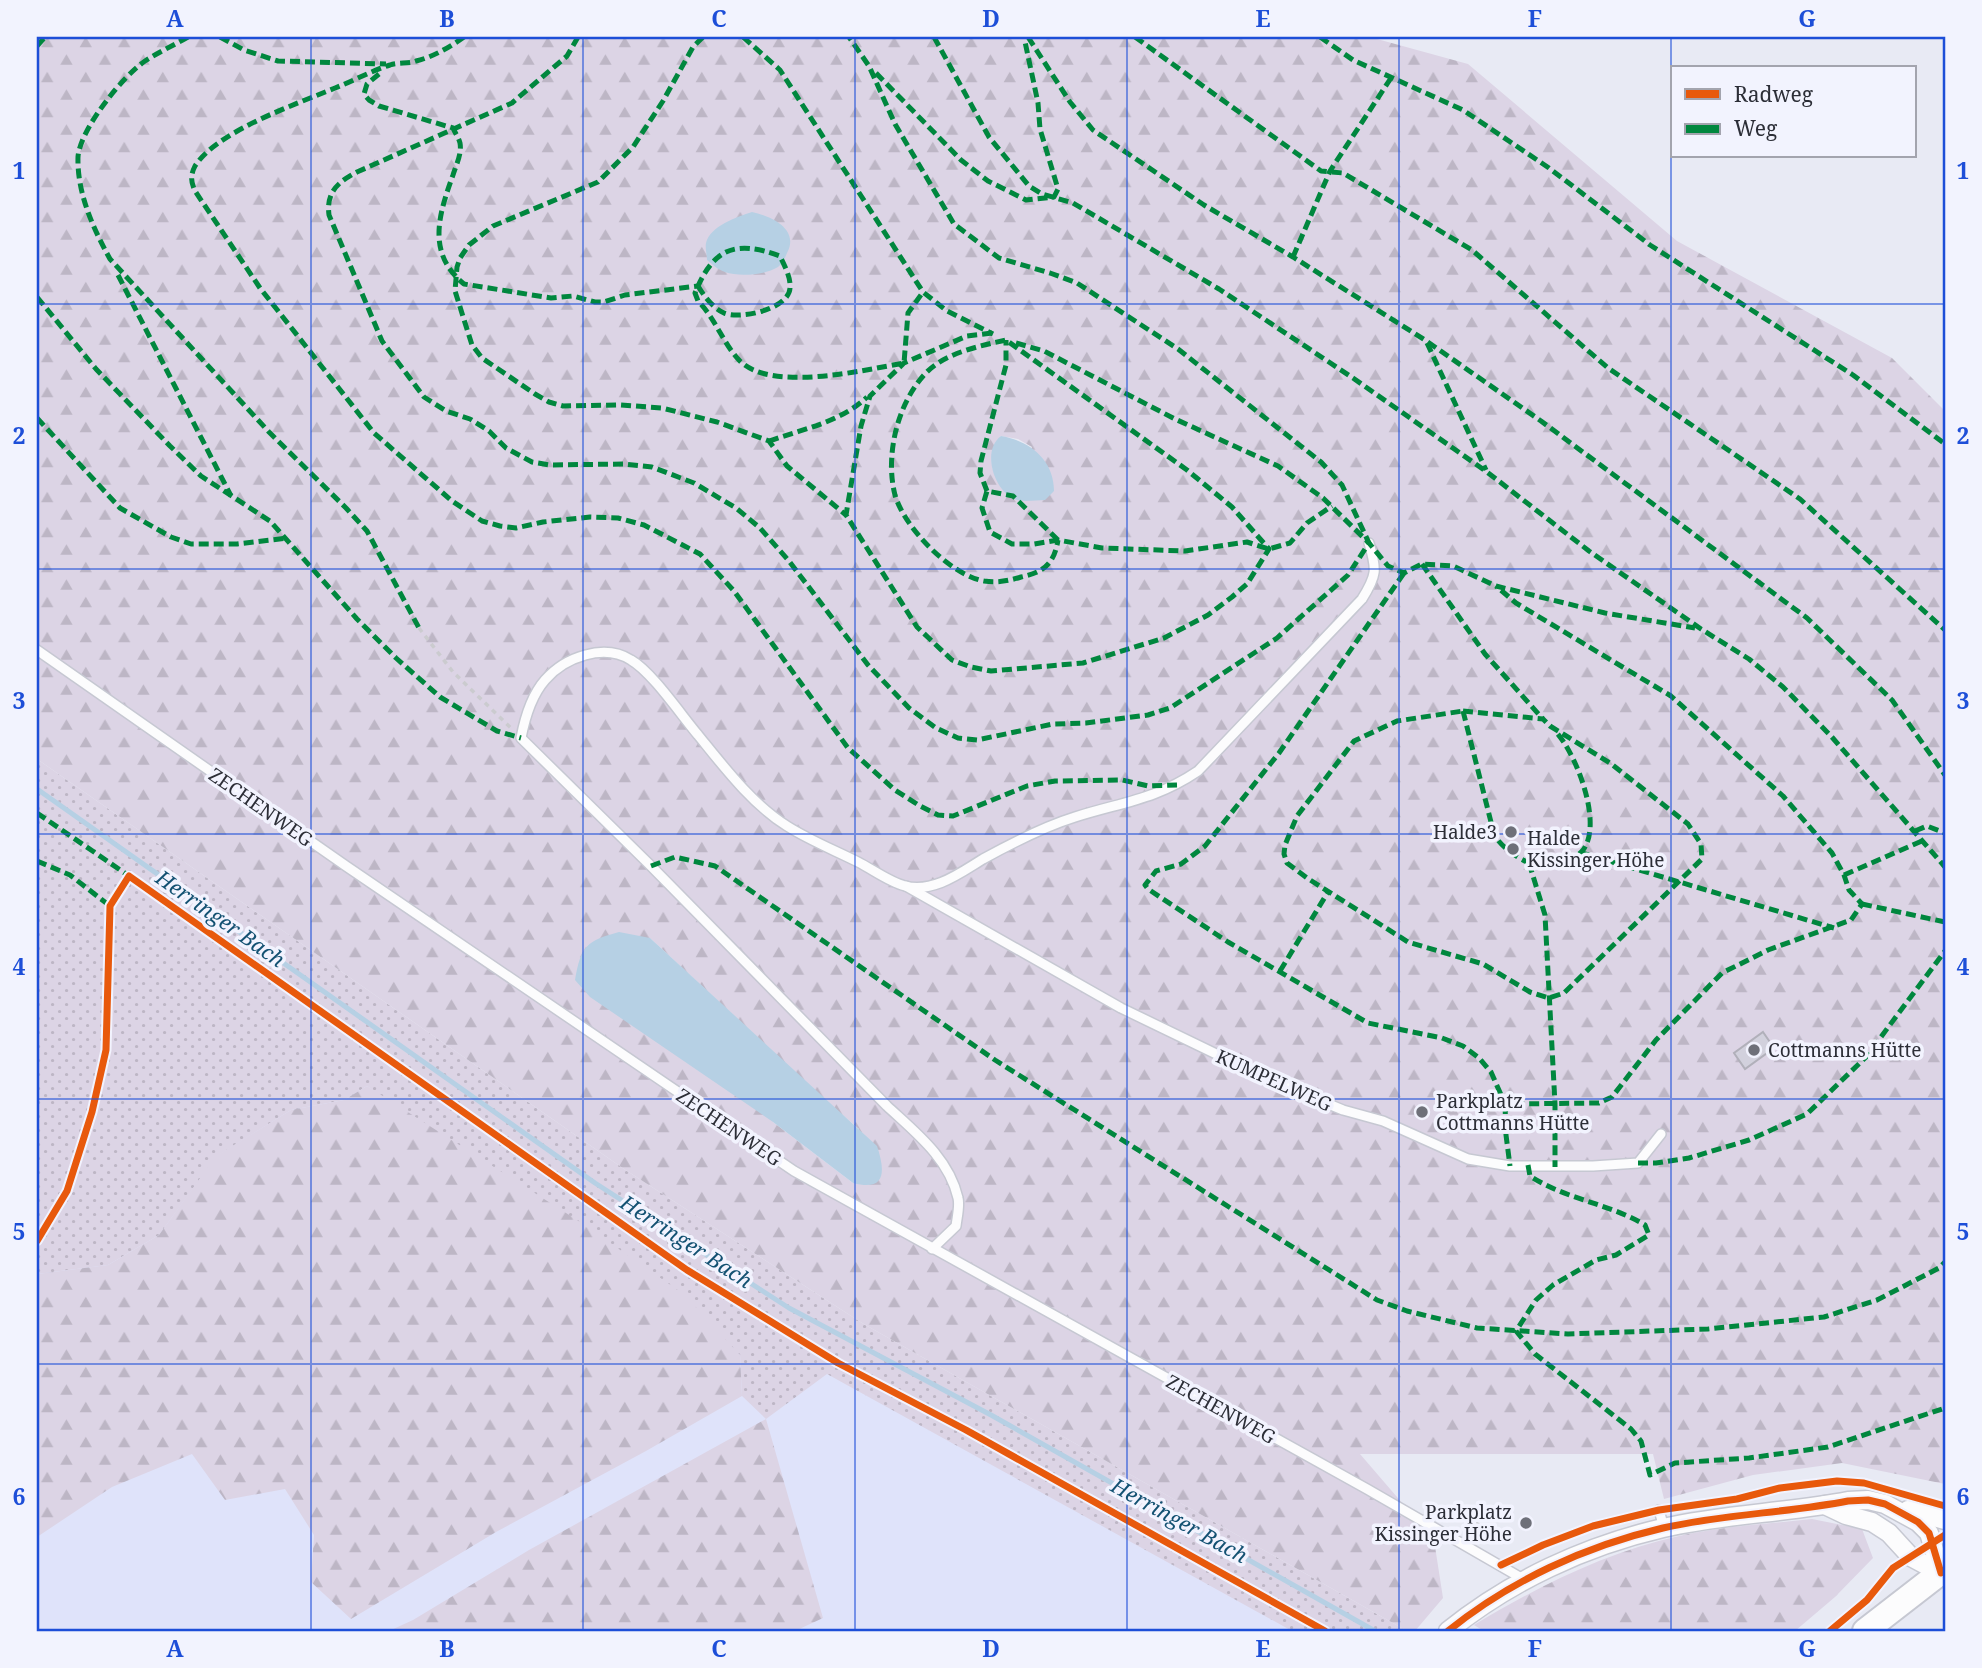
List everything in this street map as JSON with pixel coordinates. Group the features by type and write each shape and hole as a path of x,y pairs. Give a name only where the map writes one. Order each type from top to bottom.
{"main road":[{"path":"1866,1631 1943,1571"}],"street":[{"path":"1449,1630 1525,1580 1592,1547 1664,1528 1754,1513 1868,1500 1945,1520"},
{"path":"1885,1504 1918,1522 1929,1533 1943,1571"},
{"path":"1825,1506 1872,1522 1889,1533 1912,1557 1943,1571"}],"lane":[{"path":"932,1249 956,1226 959,1200 946,1167 922,1138 521,738 531,704 546,678 584,656 600,651 615,653 632,660 651,678 742,786 786,825 905,886 938,885 1050,826 1101,809 1144,799 1177,785 1198,771 1362,599 1373,583 1376,571 1369,543"},
{"name":"ZECHENWEG","path":"37,650 346,866 782,1163 1525,1580"},
{"name":"KUMPELWEG","path":"905,886 1133,1014 1270,1080 1343,1110 1383,1121 1468,1159 1510,1166 1638,1163 1661,1134"},
{"path":"1659,1510 1664,1528"}],"path":[{"path":"419,628 453,672 521,738"},
{"path":"1460,1542 1486,1515"}],"shaded area":[{"path":"752,212 775,220 787,231 790,245 784,259 773,270 759,273 731,274 720,270 707,260 706,245 709,237 725,223"},
{"path":"1001,436 1031,447 1045,461 1053,480 1054,491 1045,500 1015,500 1000,486 991,459 995,442"},
{"path":"37,794 1325,1631 37,1631"},
{"path":"619,932 650,938 877,1146 882,1171 878,1182 864,1185 853,1183 773,1122 590,997 575,980 583,952 592,942"}],"green space":[{"path":"37,37 1378,37 1377,39 1468,64 1677,241 1892,358 1945,411 1945,1484 1842,1463 1753,1475 1664,1499 1653,1454 1360,1454 1434,1540 1443,1598 1415,1631 1407,1631 862,1323 624,1169 37,759","holes":["1001,436 1018,439 1032,447 1010,497 992,468 993,454","650,938 859,1129 853,1183 773,1122"]},
{"path":"37,759 624,1169 862,1323 1407,1631 1292,1631 827,1374 766,1419 742,1396 740,1355 367,1086 344,1100 291,1110 217,1156 159,1235 108,1265 37,1274"},
{"path":"367,1086 577,1220 685,1295 740,1355 742,1396 496,1532 351,1619 311,1582 314,1535 285,1489 225,1500 192,1454 112,1487 37,1537 37,1274 108,1265 159,1235 216,1156 291,1110 344,1100"},
{"path":"766,1419 823,1618 795,1631 389,1631 413,1620 529,1550"},
{"path":"1812,1519 1862,1529 1873,1558 1835,1597 1795,1631 1484,1631 1474,1625 1573,1572 1625,1551 1712,1530"}],"building":[{"name":"Cottmanns Hütte","path":"1763,1032 1774,1048 1745,1069 1734,1053"}],"waterway":[{"name":"Herringer Bach","path":"37,789 595,1183 789,1308 991,1415 1375,1631"}],"marked path":[{"path":"37,46 45,37"},
{"path":"188,37 136,68 104,104 86,132 78,157 78,170 92,223 110,259 269,432 367,531 419,628"},
{"path":"220,37 244,50 278,61 386,64"},
{"path":"464,37 429,57 383,67 259,120 221,141 206,153 192,173 195,191 260,288 374,433 452,501 482,521 516,528 590,517 618,518 644,525 700,554 734,591 848,748 895,790 938,815 953,816 1027,786 1055,781 1122,780 1148,786 1177,785"},
{"path":"578,37 567,56 512,103 357,172 339,184 329,200 329,215 382,341 424,397 446,411 470,419 489,431 506,448 532,462 550,465 624,464 652,467 694,483 736,508 760,528 789,561 868,665 909,708 936,728 958,738 977,740 1053,724 1086,723 1148,715 1170,708 1277,638 1348,575 1369,543 1342,485 1321,462 1178,349 1077,283 999,258 954,224 895,124 869,66 849,37"},
{"path":"703,37 693,47 633,147 598,182 493,226 469,245 457,267 455,291 472,345 482,358 535,394 563,406 621,405 662,408 717,422 769,441 787,466 846,515"},
{"path":"743,37 780,70 923,292 947,311 993,334"},
{"path":"934,37 989,137 1029,186 1042,194 1073,203 1219,289 1353,378 1487,472 1589,551 1749,659 1783,687 1831,736 1945,867"},
{"path":"876,73 961,160 988,181 1026,200 1054,197 1058,189 1040,129 1038,103 1024,37"},
{"path":"1028,37 1070,102 1093,130 1204,205 1425,340 1541,421 1807,618 1892,700 1945,775"},
{"path":"1135,37 1321,171 1343,173 1472,250 1608,368 1800,499 1945,630"},
{"path":"1320,37 1353,60 1463,110 1549,168 1650,245 1853,375 1945,444"},
{"path":"379,74 367,84 364,94 369,100 379,106 453,128 459,139 459,155 443,204 439,232 444,259 464,284 551,298 573,296 595,302 625,295 698,286"},
{"path":"1293,257 1330,171 1391,78"},
{"path":"698,286 700,290 709,301 724,313 741,315 763,311 782,302 788,295 790,284 780,256 750,248 727,252 709,266 702,278 695,293 739,360 753,370 794,377 842,374 904,363 908,313 923,292"},
{"path":"118,275 231,496"},
{"path":"37,297 96,369 170,446 201,476 270,521 357,619 396,658 440,697 497,731 521,738"},
{"path":"992,333 967,336 904,363 870,396 861,426 846,515 917,627 952,660 991,671 1083,663 1164,638 1208,615 1232,597 1247,584 1269,549 1232,507 1187,470 1006,340 962,351 932,367 907,401 900,416 893,448 892,480 895,495 900,508 918,535 957,570 971,577 993,582 1029,575 1047,566 1054,555 1058,540"},
{"path":"987,491 980,473 981,461 1006,365 1006,340"},
{"path":"1016,343 1044,351 1175,419 1278,466 1323,498 1369,543 1388,566 1404,573 1422,564 1453,566 1496,586 1605,613 1695,628"},
{"path":"1427,343 1486,470"},
{"path":"769,441 834,419 867,397"},
{"path":"37,418 120,508 171,537 191,544 237,544 288,538"},
{"path":"1058,540 1013,496 987,491 982,508 990,532 1012,544 1058,540 1102,548 1185,551 1247,542 1269,549 1290,543 1307,523 1332,506"},
{"path":"1422,564 1485,654 1543,719"},
{"path":"1404,573 1279,753 1205,846 1181,864 1156,871 1145,885 1228,942 1368,1023 1442,1038 1463,1046 1491,1072 1505,1104 1599,1103 1612,1097 1656,1040 1722,973 1768,950 1851,920 1862,904 1849,890 1832,853 1783,796 1671,696 1516,603 1496,586"},
{"path":"1463,711 1543,719 1610,763 1688,824 1701,844 1702,859 1564,993 1549,998 1530,992 1483,964 1408,942 1307,878 1287,863 1284,854 1297,816 1354,741 1397,721 1463,711"},
{"path":"1463,711 1494,834 1508,850 1533,864 1557,863 1573,858 1583,850 1588,838 1590,824 1585,790 1572,757 1557,733"},
{"path":"37,813 129,876"},
{"path":"1915,831 1927,826 1945,833"},
{"path":"1844,875 1924,840"},
{"path":"1582,853 1834,928"},
{"path":"651,866 675,857 715,866 995,1060 1377,1300 1407,1311 1477,1328 1568,1334 1708,1329 1824,1317 1877,1300 1939,1268 1945,1262"},
{"path":"37,861 70,875 110,906"},
{"path":"1529,863 1545,915 1555,1104 1555,1167"},
{"path":"1280,971 1328,892"},
{"path":"1862,904 1945,922"},
{"path":"1638,1163 1689,1158 1749,1140 1807,1114 1866,1057 1945,951"},
{"path":"1505,1104 1510,1166"},
{"path":"1528,1165 1530,1176 1558,1191 1617,1211 1645,1225 1649,1235 1616,1255 1596,1260 1553,1285 1536,1300 1516,1331 1535,1354 1631,1429 1641,1441 1650,1475 1675,1463 1749,1458 1828,1447 1945,1408"}],"cycle path":[{"path":"37,1241 67,1191 92,1112 106,1050 110,906 129,876 687,1270 838,1363 966,1430 1325,1631"},
{"path":"1501,1565 1593,1526 1659,1510 1737,1499 1780,1488 1837,1481 1864,1483 1945,1506"},
{"path":"1448,1631 1523,1581 1605,1545 1686,1523 1848,1501 1868,1500 1885,1504 1918,1522 1929,1533 1941,1573"},
{"path":"1830,1631 1867,1600 1893,1568 1945,1535"}],"place":[{"name":"Halde3","path":"1511,832"},
{"name":"Halde Kissinger Höhe","path":"1513,849"},
{"name":"Cottmanns Hütte","path":"1754,1050"},
{"name":"Parkplatz Cottmanns Hütte","path":"1422,1112"},
{"name":"Parkplatz Kissinger Höhe","path":"1526,1523"}]}
